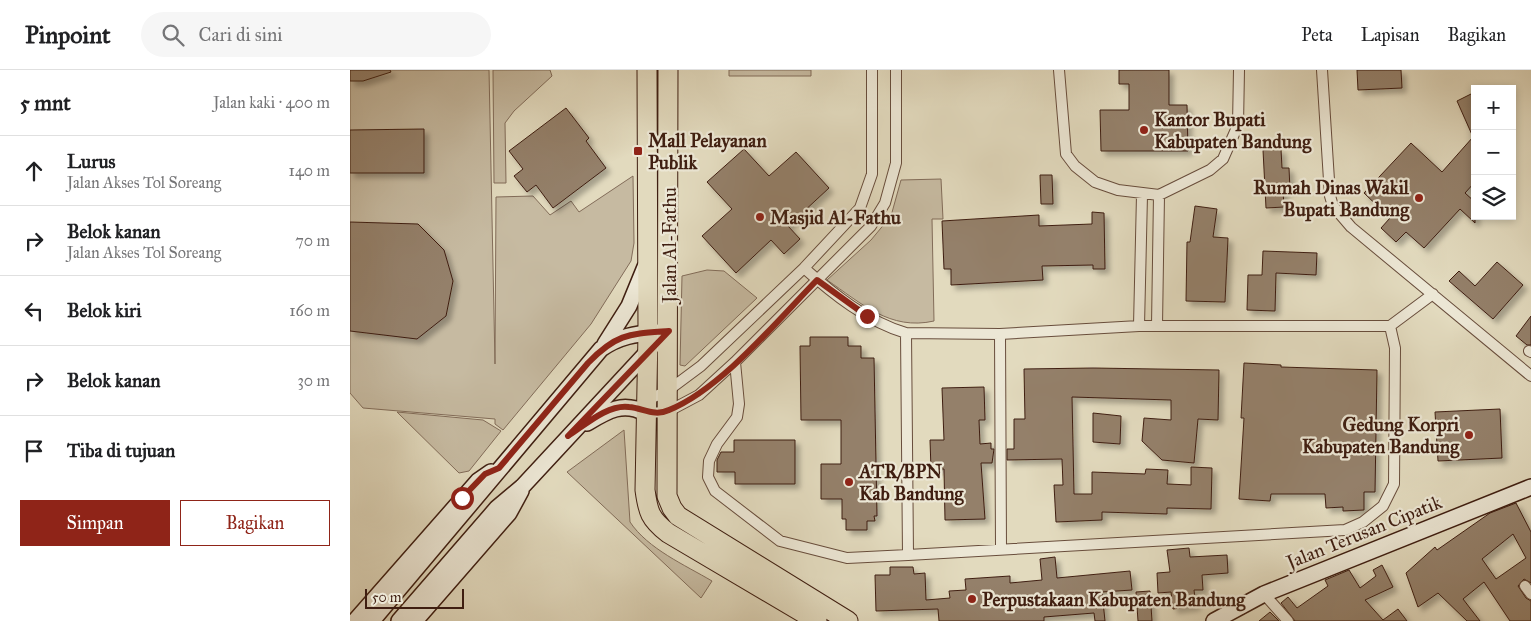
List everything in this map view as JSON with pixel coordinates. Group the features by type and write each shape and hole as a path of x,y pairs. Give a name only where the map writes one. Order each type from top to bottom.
{"highway":[{"name":"Jalan Al-Fathu","path":"647,70 648,342 645,406 645,490 648,511 652,518 668,533 817,621"},
{"name":"Jalan Al-Fathu","path":"668,70 669,331 665,486 672,508 678,516 848,621"}],"main road":[{"path":"372,621 466,512 499,468 601,349 630,306 648,258"},
{"path":"399,621 497,508 522,487 568,436 648,342 669,331"},
{"path":"601,349 618,338 648,342"},
{"path":"568,436 616,407 645,406"},
{"path":"355,621 478,481 485,474 499,468"},
{"name":"Jalan Terusan Cipatik","path":"1214,621 1264,594 1531,486"},
{"path":"416,621 509,513 522,487"}],"street":[{"path":"645,406 701,366 804,268 860,208 867,193 872,174 872,70"},
{"path":"645,406 666,412 699,395 735,362 871,226 885,203 891,188 896,154 896,70"},
{"path":"1060,70 1066,154 1075,166 1095,182 1118,190 1142,195 1159,195 1210,170 1223,159 1238,125 1239,70"},
{"path":"1322,70 1326,148 1330,196 1333,206 1351,227 1531,376"},
{"path":"1139,326 1142,195"},
{"path":"1157,326 1159,195"},
{"path":"804,268 817,280 867,316 891,329 906,333 1000,334 1139,326 1390,326 1433,294"},
{"path":"735,362 739,404 737,417 717,444 709,461 708,477 715,491 780,541 847,558 908,555 1001,548 1344,530 1363,522 1383,506 1394,484 1395,348 1390,326"},
{"path":"906,333 908,555"},
{"path":"1000,334 1001,548"},
{"path":"1264,594 1288,621"}],"shaded area":[{"path":"350,70 489,70 495,364 496,197 533,196 550,215 571,201 579,212 633,176 634,243 631,261 591,324 503,430 495,424 495,419 363,408 350,393"},
{"path":"493,70 550,70 552,76 514,111 505,123 506,183 494,183"},
{"path":"729,70 811,70 811,76 729,76"},
{"path":"941,179 943,219 932,219 934,321 918,323 890,318 864,306 827,280 871,240 891,216 901,180"},
{"path":"707,270 724,271 757,298 685,366 680,365 682,276"},
{"path":"397,412 483,420 501,431 469,471 459,473"},
{"path":"624,430 630,522 638,532 657,548 712,581 701,598 567,472"}],"building":[{"path":"350,70 390,70 391,72 363,81 350,81"},
{"name":"Kantor Bupati Kabupaten Bandung","path":"1119,70 1169,70 1169,105 1187,105 1188,151 1101,151 1100,110 1129,110 1129,84 1119,84"},
{"path":"1357,70 1401,70 1402,88 1358,90"},
{"name":"Rumah Dinas Wakil Bupati Bandung","path":"1471,94 1471,132 1457,101"},
{"path":"566,108 589,138 586,141 606,168 553,208 536,185 527,192 514,176 523,169 509,151"},
{"path":"424,129 424,173 350,173 350,130"},
{"name":"Rumah Dinas Wakil Bupati Bandung","path":"1471,139 1471,186 1465,193 1471,198 1471,219 1460,209 1424,248 1406,232 1396,242 1381,228 1390,218 1364,193 1411,143 1442,172"},
{"name":"Masjid Al-Fathu","path":"744,149 769,176 796,152 829,188 788,226 800,239 784,254 771,240 736,273 702,236 732,209 707,182"},
{"path":"1281,149 1282,168 1289,168 1290,190 1283,190 1284,207 1266,208 1263,150"},
{"path":"1040,175 1052,175 1053,204 1041,204"},
{"path":"1195,206 1217,209 1213,237 1228,238 1225,302 1186,301 1187,242 1190,242"},
{"path":"1092,212 1104,213 1105,269 1093,269 1093,265 1042,266 1043,280 951,285 951,269 944,269 942,221 1039,215 1039,226 1092,224"},
{"path":"350,222 418,224 444,250 453,281 446,316 417,339 350,331"},
{"path":"1263,251 1317,253 1316,275 1276,273 1275,311 1247,310 1248,275 1262,275"},
{"path":"1497,262 1523,285 1493,319 1449,281 1459,271 1475,286"},
{"path":"1531,316 1531,345 1527,345 1516,336"},
{"path":"810,337 848,337 848,346 861,346 861,358 874,358 877,516 874,516 875,521 867,521 867,530 846,530 846,519 842,519 842,499 821,499 821,464 841,464 841,420 801,420 800,346 810,346"},
{"path":"1244,363 1281,365 1281,367 1377,370 1375,492 1364,492 1364,510 1343,511 1343,507 1326,508 1325,494 1271,494 1270,501 1239,499 1244,418 1241,418"},
{"path":"1024,369 1219,370 1218,420 1198,419 1194,463 1162,460 1142,441 1144,418 1171,420 1171,400 1072,397 1074,494 1092,494 1092,472 1145,474 1146,469 1168,470 1167,484 1191,485 1191,467 1212,468 1211,509 1167,508 1167,514 1102,512 1102,520 1056,522 1054,485 1063,485 1062,459 1007,460 1007,449 1014,449 1014,419 1025,419"},
{"path":"984,387 985,420 979,420 980,444 991,443 991,449 994,449 992,463 981,463 985,519 945,520 944,469 931,469 930,440 944,440 942,388"},
{"name":"Gedung Korpri Kabupaten Bandung","path":"1500,409 1502,458 1438,461 1435,412"},
{"path":"1093,413 1121,416 1120,444 1093,442"},
{"path":"734,440 795,440 795,484 735,484 735,472 717,472 717,460 721,452 734,452"},
{"path":"1516,503 1531,532 1531,583 1524,579 1518,586 1526,598 1531,601 1531,621 1510,621 1484,582 1463,599 1480,621 1467,621 1438,593 1418,607 1406,573 1435,547 1437,550 1490,513","holes":["1513,534 1526,558 1496,579 1482,559"]},
{"path":"1189,548 1190,557 1227,555 1228,573 1202,575 1203,590 1194,590 1196,606 1173,609 1171,592 1158,593 1157,573 1170,572 1167,550"},
{"path":"1055,557 1057,578 1130,571 1132,590 1102,592 1105,621 1095,621 1094,613 1044,617 1044,621 939,621 938,609 876,611 875,575 890,575 890,567 913,567 914,574 925,573 926,600 950,598 949,591 966,590 965,579 1010,576 1010,583 1042,580 1040,559"},
{"path":"1382,565 1393,587 1365,600 1383,620 1398,609 1407,621 1295,621 1281,603 1288,597 1297,608 1328,586 1325,580 1349,570 1360,588 1376,576 1373,570"},
{"path":"1150,591 1152,621 1138,621 1136,592"},
{"path":"1270,612 1279,621 1259,621"}],"place":[{"name":"Kantor Bupati Kabupaten Bandung","path":"1144,130"},
{"name":"Mall Pelayanan Publik","path":"638,151"},
{"name":"Rumah Dinas Wakil Bupati Bandung","path":"1419,198"},
{"name":"Masjid Al-Fathu","path":"760,217"},
{"name":"Gedung Korpri Kabupaten Bandung","path":"1469,435"},
{"name":"ATR/BPN Kab Bandung","path":"849,482"},
{"name":"Perpustakaan Kabupaten Bandung","path":"972,599"}],"route":[{"path":"462,498 485,474 499,468 588,363 601,349 618,338 669,331 568,436 616,407 628,406 645,413 666,412 688,402 707,389 817,280 867,316"}]}
